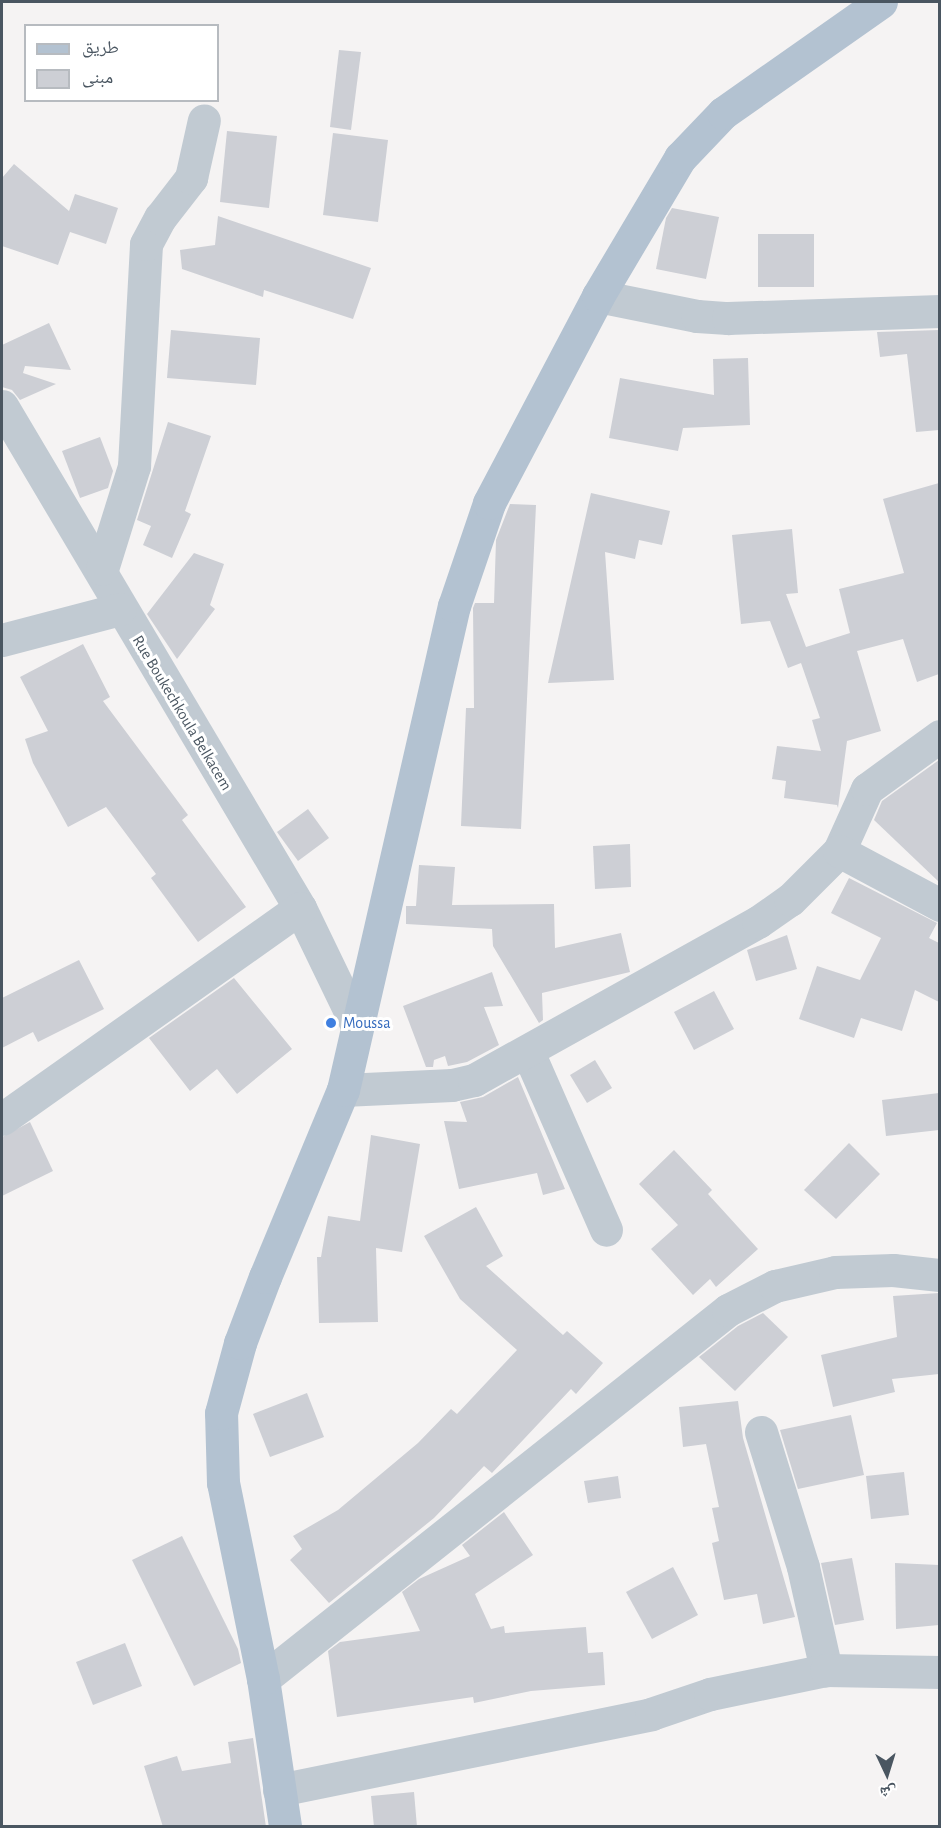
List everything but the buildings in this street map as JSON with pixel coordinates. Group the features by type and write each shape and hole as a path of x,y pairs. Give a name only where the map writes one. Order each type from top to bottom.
{"main road":[{"path":"285,1827 263,1679 223,1484 221,1413 240,1343 265,1276 343,1090 356,1024 454,606 489,503 598,296 680,158 723,113 881,2"}],"street":[{"path":"102,569 134,466 146,243 160,218 191,178 204,120"},
{"path":"598,296 697,316 728,318 939,311"},
{"name":"Rue Boukechkoula Belkacem","path":"2,405 102,569 120,609 300,908 356,1024"},
{"path":"2,640 120,609"},
{"path":"343,1090 452,1085 474,1080 758,922 790,900 839,851 867,789 939,736"},
{"path":"839,851 939,905"},
{"path":"2,1119 300,908"},
{"path":"528,1052 606,1230"},
{"path":"263,1679 728,1310 775,1286 835,1272 893,1270 939,1275"},
{"path":"761,1432 804,1568 826,1670"},
{"path":"279,1790 651,1713 710,1694 826,1670 939,1672"}],"place":[{"name":"Moussa","path":"331,1023"}]}
